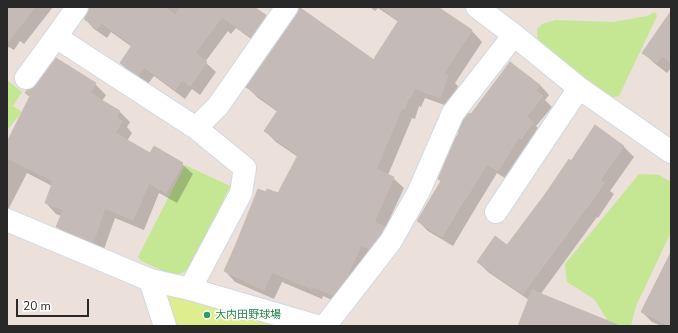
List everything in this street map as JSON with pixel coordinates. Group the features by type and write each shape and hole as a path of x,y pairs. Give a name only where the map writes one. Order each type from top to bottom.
{"street":[{"path":"26,78 77,7"},
{"path":"196,128 218,106 287,7"},
{"path":"477,7 579,88 671,152"},
{"path":"325,326 391,241 419,191 453,113 514,35"},
{"path":"56,36 196,128 245,168 242,193 190,289"},
{"path":"496,212 579,88"},
{"path":"7,220 150,280 190,289 317,326"},
{"path":"150,280 165,326"}],"green space":[{"path":"655,12 657,16 619,96 611,98 538,46 537,29 542,24 556,20 613,22 647,16"},
{"path":"7,80 22,92 13,106 22,112 7,130"},
{"path":"185,165 230,186 194,262 184,272 175,276 141,261 138,257"},
{"path":"639,174 659,175 671,182 671,232 636,306 631,326 617,326 608,321 594,299 567,282 565,264"},
{"name":"大内田野球場","path":"162,293 209,304 279,326 173,326"}],"building":[{"path":"7,7 35,7 7,43"},
{"path":"89,7 164,7 175,15 181,7 254,7 266,15 251,37 222,17 195,53 207,62 190,86 182,80 175,90 144,67 138,76 120,63 132,45 101,23 97,29 84,19"},
{"path":"299,7 374,60 399,20 380,7 438,7 472,30 444,73 448,75 440,98 414,88 404,109 402,108 376,169 394,177 374,222 385,227 369,249 361,245 347,277 333,295 313,287 312,289 272,272 264,290 224,271 258,189 266,192 267,189 278,193 298,155 264,131 278,110 246,87 297,14"},
{"path":"671,11 671,63 662,56 657,63 642,53"},
{"path":"56,58 96,83 90,93 120,111 116,117 122,121 115,133 150,153 154,146 183,163 166,193 149,183 133,220 105,208 93,242 56,227 63,210 45,203 53,181 7,158 7,142 30,96 25,93 27,90 36,85"},
{"path":"510,62 540,85 536,91 543,96 526,117 533,122 521,139 519,137 498,171 487,164 442,237 417,221 441,181 438,179 464,119 469,113 471,114"},
{"path":"595,125 624,146 600,180 604,183 587,208 523,294 477,262 495,236 507,245 546,193 569,159 571,161"},
{"path":"671,252 671,326 670,326 641,312"},
{"path":"532,290 618,325 518,326"}],"place":[{"name":"大内田野球場","path":"207,315"}]}
